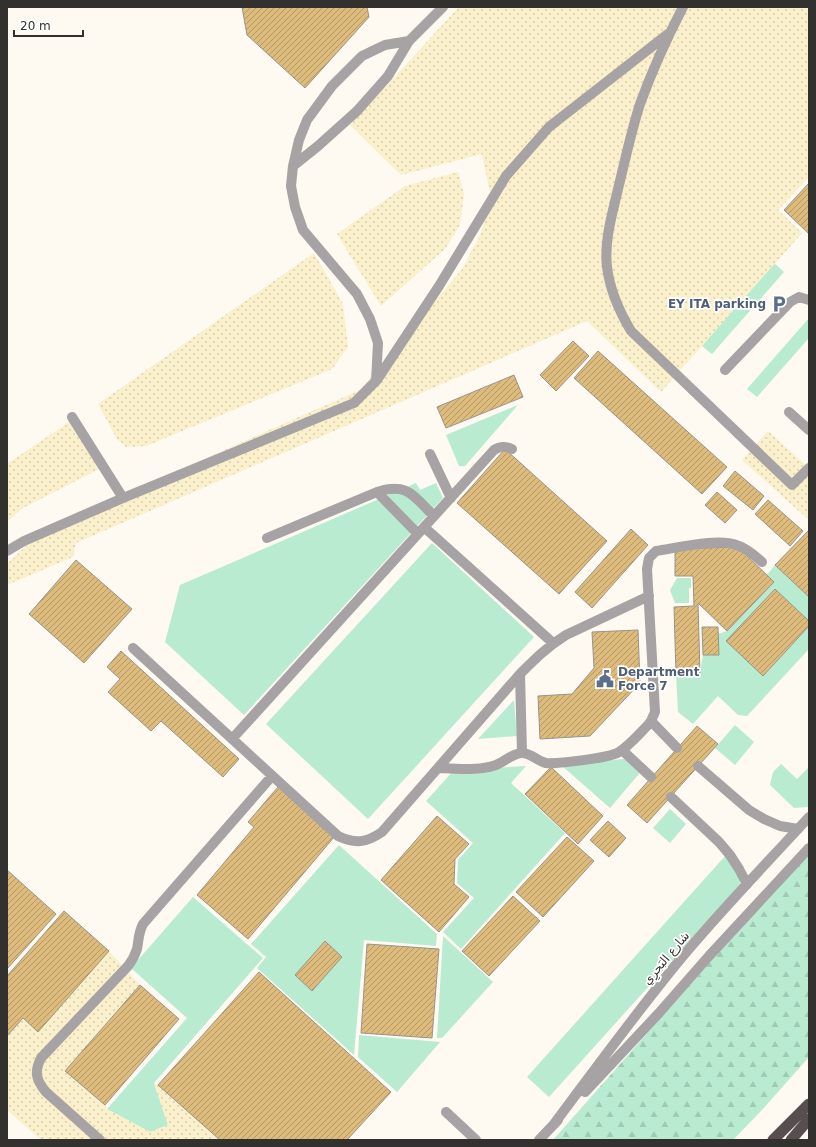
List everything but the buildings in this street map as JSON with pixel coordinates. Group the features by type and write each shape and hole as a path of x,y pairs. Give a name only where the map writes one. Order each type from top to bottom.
{"highway":[{"path":"773,1140 809,1104"},
{"path":"791,1140 809,1119"}],"street":[{"path":"293,166 357,111 388,76 409,41 443,7"},
{"path":"683,7 654,68 640,105 629,142 608,230 606,248 607,266 614,300 631,332 792,485 809,468"},
{"path":"7,551 24,541 123,498 354,404 376,381 439,286 502,183 511,171 549,127 670,33"},
{"path":"376,381 378,343 370,319 357,294 303,230 295,207 291,186 293,166 299,140 307,120 332,86 362,56 385,45 409,41"},
{"path":"725,370 790,302 799,297 809,300"},
{"path":"789,412 809,430"},
{"path":"72,417 123,498"},
{"path":"232,739 494,450 503,446 512,449"},
{"path":"430,454 451,498"},
{"path":"267,538 387,488 407,490 434,516"},
{"path":"377,492 553,643"},
{"path":"438,768 460,769 489,767 516,754 522,753 527,753 540,761 552,763 605,757 614,755 622,750 651,721 655,712 649,596 649,558 656,551 715,542 738,545 762,562"},
{"path":"133,648 338,836 358,841 373,838 382,832 538,655 553,643 573,632 649,596"},
{"path":"520,674 522,753"},
{"path":"651,721 677,748"},
{"path":"622,750 651,778"},
{"path":"698,766 749,810 775,824 798,829"},
{"path":"100,1140 40,1085 37,1076 37,1067 41,1058 128,966 137,950 138,937 143,924 272,776"},
{"path":"671,796 719,842 740,869 747,884"},
{"name":"شارع البَحرِي","path":"554,1124 642,1007 683,956 809,817"},
{"name":"شارع البَحرِي","path":"539,1140 612,1064 809,848"},
{"path":"446,1112 476,1140"}],"green space":[{"path":"774,263 784,272 712,354 702,346"},
{"path":"809,318 809,338 757,397 747,389"},
{"path":"518,405 465,466 459,466 446,435"},
{"path":"416,483 420,490 436,483 443,498 244,715 165,642 180,585"},
{"path":"432,543 534,637 368,819 266,724"},
{"path":"775,565 809,597 809,621 775,589 726,641 763,676 809,626 809,649 747,716 738,715 718,696 693,724 678,712 676,674 700,673 703,655 719,655 718,634 727,631 774,582 767,575"},
{"path":"677,578 691,578 689,603 675,603 670,590"},
{"path":"514,700 517,736 478,739"},
{"path":"735,725 754,742 735,765 715,748"},
{"path":"633,758 644,768 610,808 561,765"},
{"path":"781,764 797,779 809,767 808,807 794,808 770,785 773,772"},
{"path":"526,766 511,783 565,833 461,949 443,932 474,898 457,883 458,860 473,843 426,801 454,770"},
{"path":"670,809 686,824 670,843 653,828"},
{"path":"339,845 437,934 436,946 364,940 354,1055 257,968 266,957 251,944"},
{"path":"809,850 809,1057 733,1140 553,1140"},
{"path":"726,855 740,868 740,885 549,1097 527,1077"},
{"path":"193,897 263,958 154,1083 168,1125 150,1132 107,1109 187,1018 131,968"},
{"path":"443,936 493,982 442,1038 437,1038"},
{"path":"359,1035 440,1042 397,1092 358,1057"}],"sand":[{"path":"459,7 809,7 809,177 778,210 802,233 661,392 587,321 76,543 73,557 7,585 7,564 43,530 360,390 463,268 481,233 491,198 482,154 401,175 350,125"},
{"path":"458,172 464,194 460,225 445,249 381,306 337,234 405,186"},
{"path":"314,253 343,304 348,347 332,369 146,446 126,447 117,439 98,404"},
{"path":"75,418 99,469 23,508 7,522 7,464"},
{"path":"768,431 809,468 809,520 742,460"},
{"path":"109,951 140,985 66,1071 105,1105 107,1109 150,1132 168,1125 154,1083 220,1140 41,1140 7,1110 7,1036 23,1018 38,1032"}],"place":[{"name":"EY ITA parking","path":"779,304"},
{"name":"Department Force 7","path":"605,679"}]}
